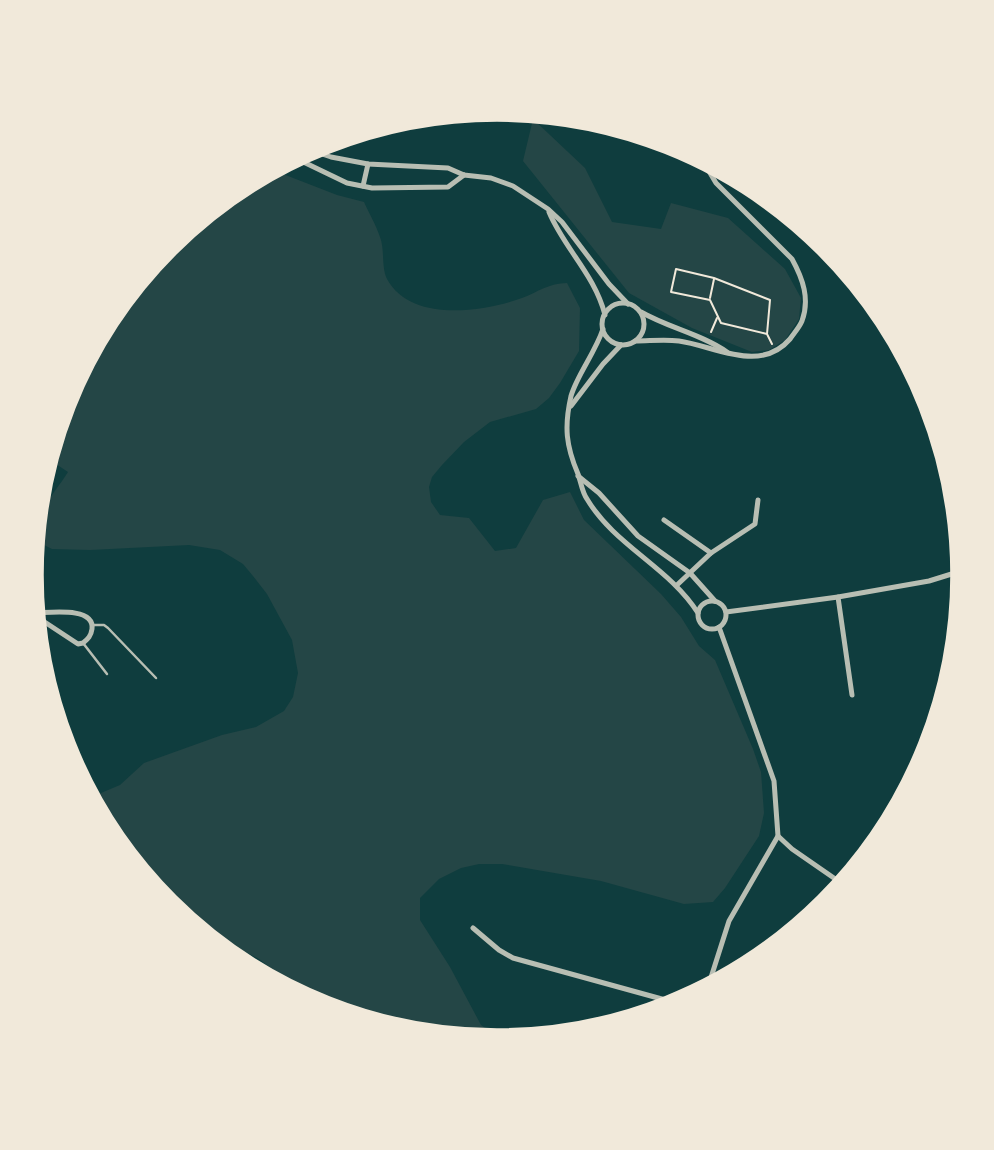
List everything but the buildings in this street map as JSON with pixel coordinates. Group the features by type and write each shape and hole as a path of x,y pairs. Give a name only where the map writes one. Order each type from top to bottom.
{"street":[{"path":"324,155 368,163 448,168 464,175 491,178 513,186 548,209 562,222 609,284 628,304 657,322 730,353"},
{"path":"305,163 348,183 388,189 448,187 464,175"},
{"path":"363,186 368,163"},
{"path":"570,408 598,370 621,345 635,341 680,341 743,357 768,354 781,349 801,324 806,299 799,271 792,260 716,183 711,174"},
{"path":"548,209 556,227 592,280 605,315 603,329 588,365 573,389 566,441 584,496 604,522 630,547 677,585 698,613 700,622 706,627 719,626 725,619 726,612 722,605 715,601 690,573 638,536 578,475"},
{"path":"605,315 615,305 628,304"},
{"path":"635,341 643,329 639,311"},
{"path":"603,329 610,340 621,345"},
{"path":"677,585 711,553 755,524 758,500"},
{"path":"604,522 608,514 616,512"},
{"path":"664,520 711,553"},
{"path":"726,612 838,597 952,574"},
{"path":"838,597 852,695"},
{"path":"698,613 704,603 715,601"},
{"path":"44,614 79,613 89,618 93,625 89,638 78,644 45,622"},
{"path":"712,976 729,921 779,836 774,782 719,626"},
{"path":"779,836 792,849 835,879"},
{"path":"473,928 513,958 661,999"}],"lane":[{"path":"93,625 104,625 108,628 156,678"},
{"path":"83,643 107,674"}],"path":[{"path":"710,300 671,292 676,269 714,278 770,300 767,334 776,351"},
{"path":"714,278 710,300 722,323 767,334"},
{"path":"707,341 717,317"}],"shaded area":[{"path":"532,122 536,122 585,168 612,222 661,229 671,203 728,218 785,269 801,298 799,319 785,340 769,350 752,352 692,328 629,293 523,161"},
{"path":"283,174 337,195 364,202 380,237 387,279 398,293 413,302 430,308 468,310 506,303 549,286 567,283 580,308 579,351 560,383 536,409 490,422 464,442 432,477 429,487 431,502 440,515 469,518 495,551 516,548 543,500 570,492 584,520 661,594 681,617 699,646 715,660 761,772 764,813 759,836 713,902 684,904 601,881 502,864 479,864 461,868 439,879 420,898 420,920 450,967 481,1025 487,1030 438,1026 379,1014 323,995 279,974 220,936 175,897 136,852 99,794 120,785 144,763 222,735 256,727 284,711 293,697 298,673 292,640 267,594 243,564 220,550 189,545 90,550 52,549 43,545 48,501 68,472 56,464 66,429 103,347 136,298 175,253 197,233 244,197"}]}
